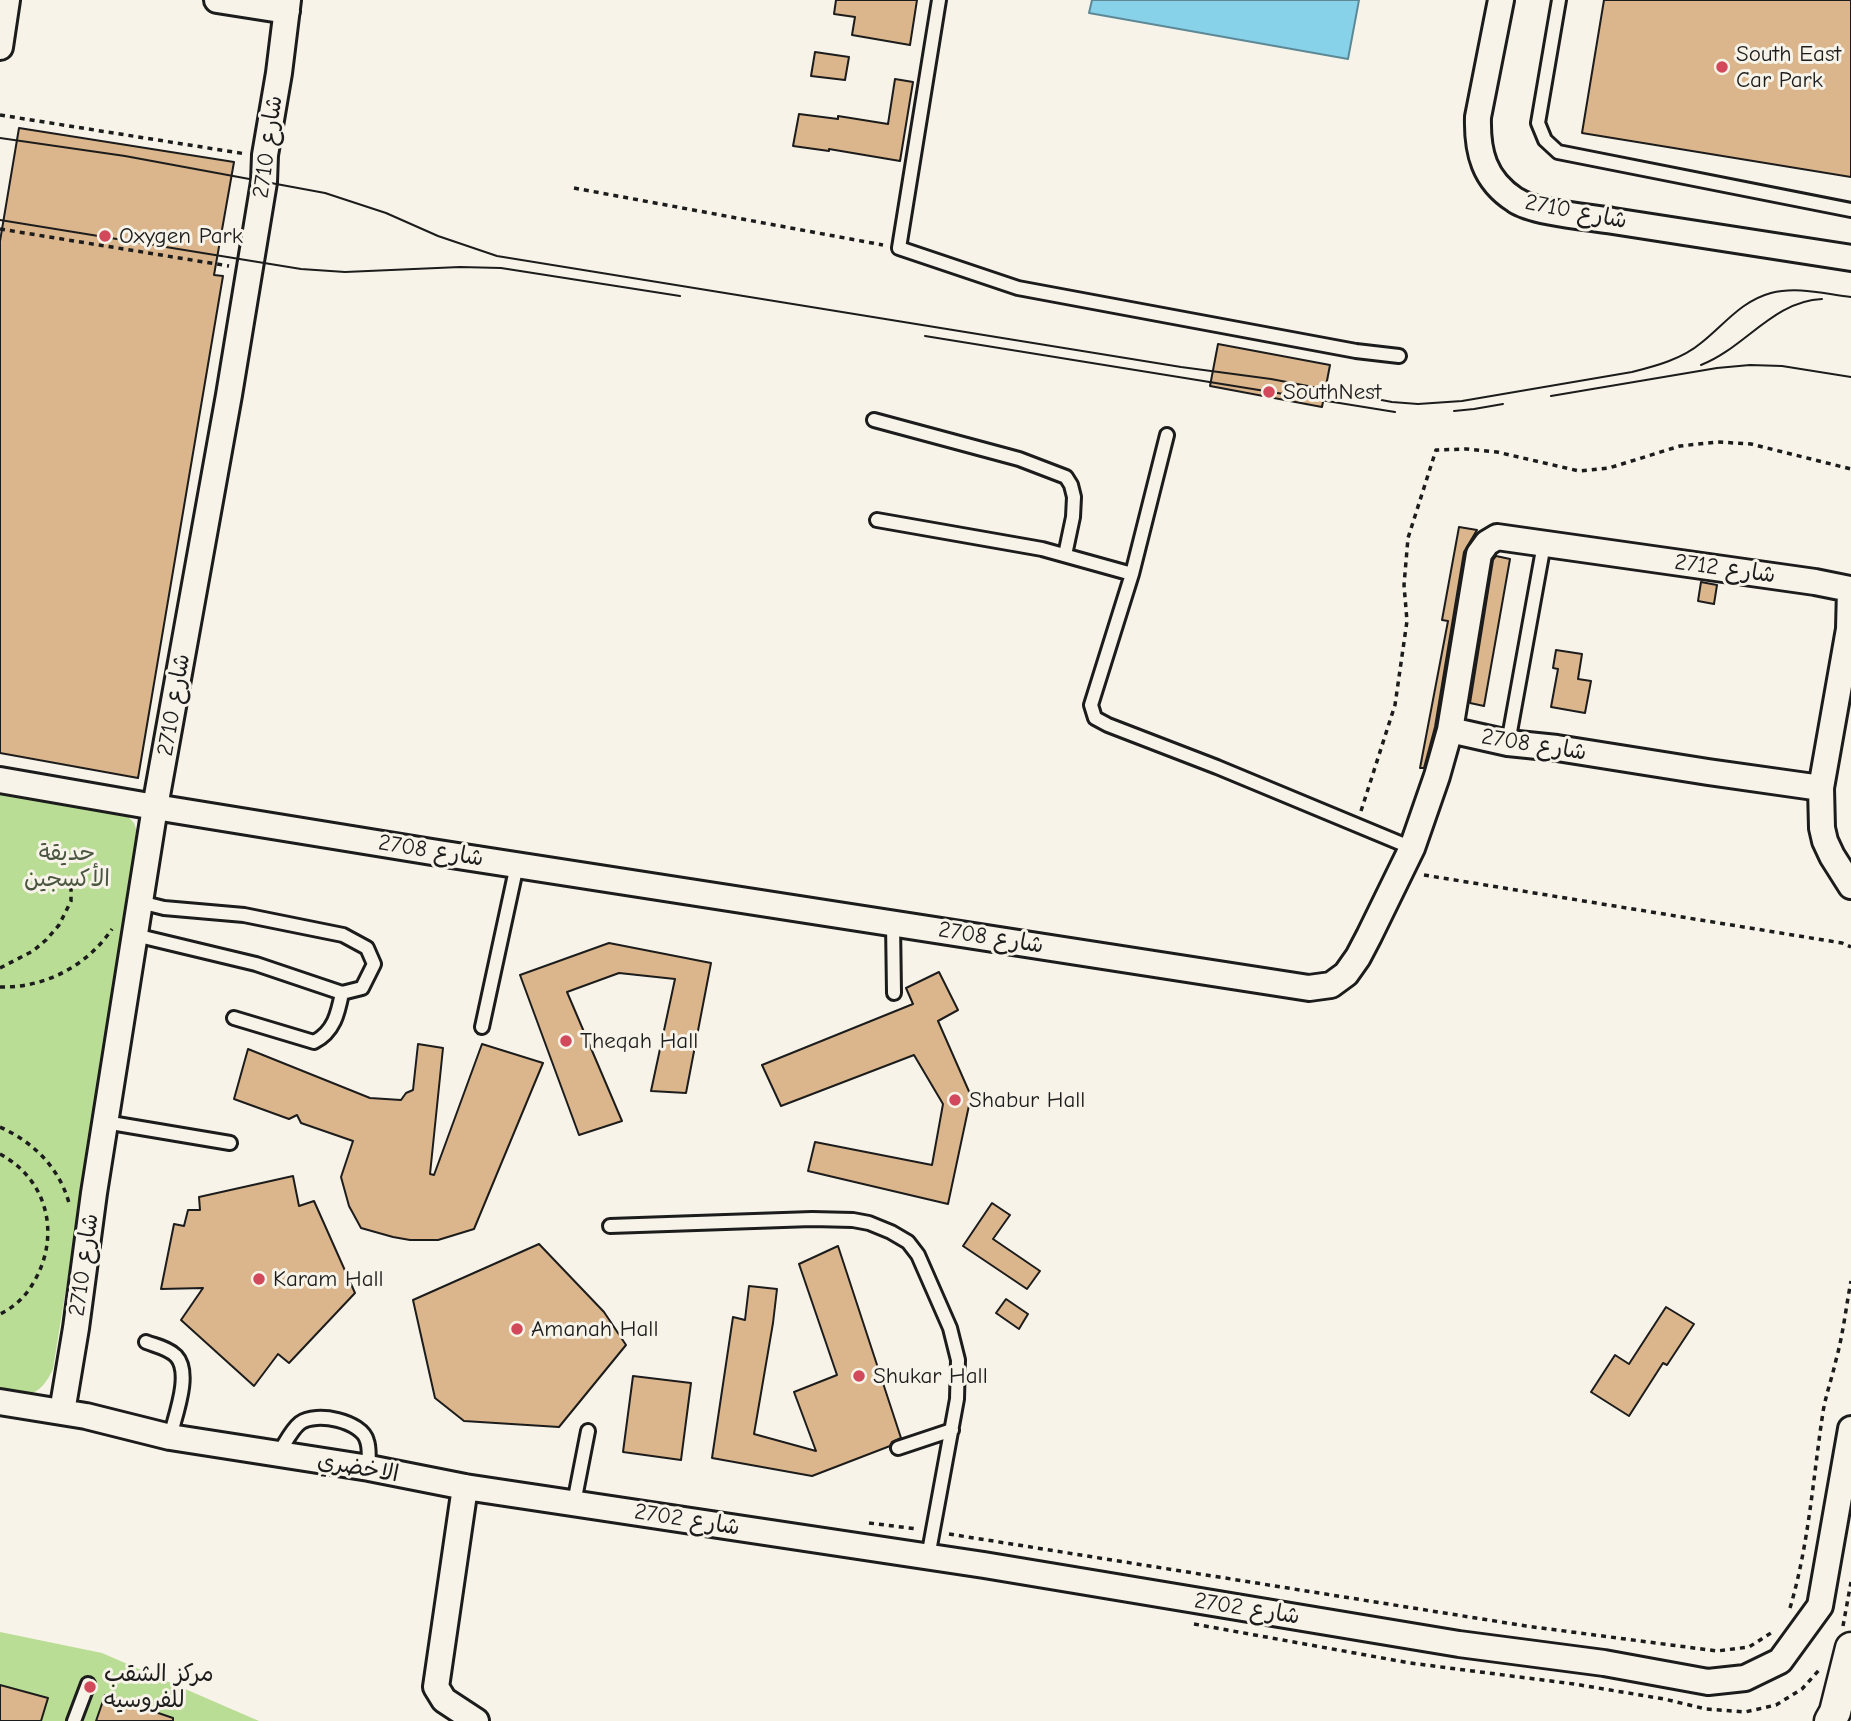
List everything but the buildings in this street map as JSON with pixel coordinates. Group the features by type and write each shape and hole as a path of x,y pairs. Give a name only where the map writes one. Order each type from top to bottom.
{"street":[{"path":"0,47 7,0"},
{"path":"218,0 288,6"},
{"name":"شارع 2710","path":"1501,0 1478,117 1478,135 1483,164 1494,182 1515,200 1530,207 1851,258"},
{"name":"شارع 2710","path":"62,1412 105,1122 127,928 140,902 229,395 264,182 265,155 288,6"},
{"name":"شارع 2712","path":"1450,730 1479,554 1483,547 1497,537 1851,589 1849,629 1821,788 1825,841 1851,886"},
{"name":"شارع 2708","path":"0,780 517,865 1309,988 1331,985 1346,974 1358,957 1412,848 1450,730 1508,743 1821,788"},
{"name":"الاخضري","path":"0,1402 86,1416 170,1437 369,1468 465,1487"},
{"name":"شارع 2702","path":"465,1487 859,1546 1458,1644 1604,1663 1708,1682 1745,1678 1780,1661 1820,1606 1851,1429"},
{"path":"465,1487 436,1688 444,1700 475,1721"},
{"path":"1830,1721 1835,1712 1851,1648"}],"lane":[{"path":"939,0 899,248 1018,288 1356,351 1399,356"},
{"path":"1559,0 1538,123 1545,141 1558,152 1851,210"},
{"path":"874,420 1019,459 1066,477 1074,497 1065,555"},
{"path":"1167,435 1132,574 1091,705 1095,718 1412,848"},
{"path":"877,520 1042,549 1132,574"},
{"path":"1508,743 1544,544"},
{"path":"482,1027 517,865"},
{"path":"127,928 256,964 342,993 362,988 374,964 367,948 343,934 244,915 164,908 140,902"},
{"path":"893,923 894,993"},
{"path":"234,1018 314,1042 328,1031 337,1015 342,993"},
{"path":"105,1122 230,1143"},
{"path":"610,1226 853,1220 869,1223 908,1242 918,1255 950,1328 958,1360 957,1399 928,1557"},
{"path":"146,1342 169,1351 182,1365 183,1377 170,1437"},
{"path":"278,1454 294,1429 302,1422 312,1418 330,1419 356,1427 363,1434 368,1441 369,1468"},
{"path":"898,1448 952,1430"},
{"path":"574,1503 588,1431"},
{"path":"74,1721 88,1684"}],"path":[{"path":"0,115 254,156 265,155"},
{"path":"574,188 899,248"},
{"path":"0,229 249,269"},
{"path":"1401,871 1843,943 1851,947"},
{"path":"0,968 33,951 59,925 71,901 71,872"},
{"path":"0,987 33,985 76,966 105,940 127,928"},
{"path":"0,1127 14,1133 46,1159 58,1176 70,1204"},
{"path":"0,1154 24,1172 39,1193 47,1218 48,1244 41,1270 27,1293 0,1314"},
{"path":"1788,1615 1798,1579 1828,1387 1837,1359 1851,1281"},
{"path":"859,1546 862,1522 1525,1626 1717,1651 1749,1647 1774,1631"}],"green space":[{"name":"حديقة الأكسجين","path":"0,788 125,813 134,823 139,837 53,1369 38,1390 26,1394 0,1392"},
{"name":"مركز الشقب للفروسيه","path":"0,1632 102,1653 259,1721 0,1721"}],"water":[{"path":"1092,0 1359,0 1348,59 1089,13"}],"tram line":[{"path":"0,138 125,156 325,193 386,213 438,236 497,256 1181,367 1271,379 1392,402 1418,404 1462,401 1632,372 1686,353 1742,308 1771,293 1801,290 1851,297"},
{"path":"0,220 301,269 345,272 501,268 680,296"},
{"path":"1701,365 1732,348 1774,316 1805,302 1822,299"},
{"path":"925,336 1395,412"},
{"path":"1551,396 1717,368 1750,365 1782,366 1851,377"},
{"path":"1454,411 1503,404"}],"place":[{"name":"South East Car Park","path":"1722,67"},
{"name":"Oxygen Park","path":"105,236"},
{"name":"SouthNest","path":"1269,392"},
{"name":"Theqah Hall","path":"566,1041"},
{"name":"Shabur Hall","path":"955,1100"},
{"name":"Karam Hall","path":"259,1279"},
{"name":"Amanah Hall","path":"517,1329"},
{"name":"Shukar Hall","path":"859,1376"},
{"name":"مركز الشقب للفروسيه","path":"90,1687"}]}
